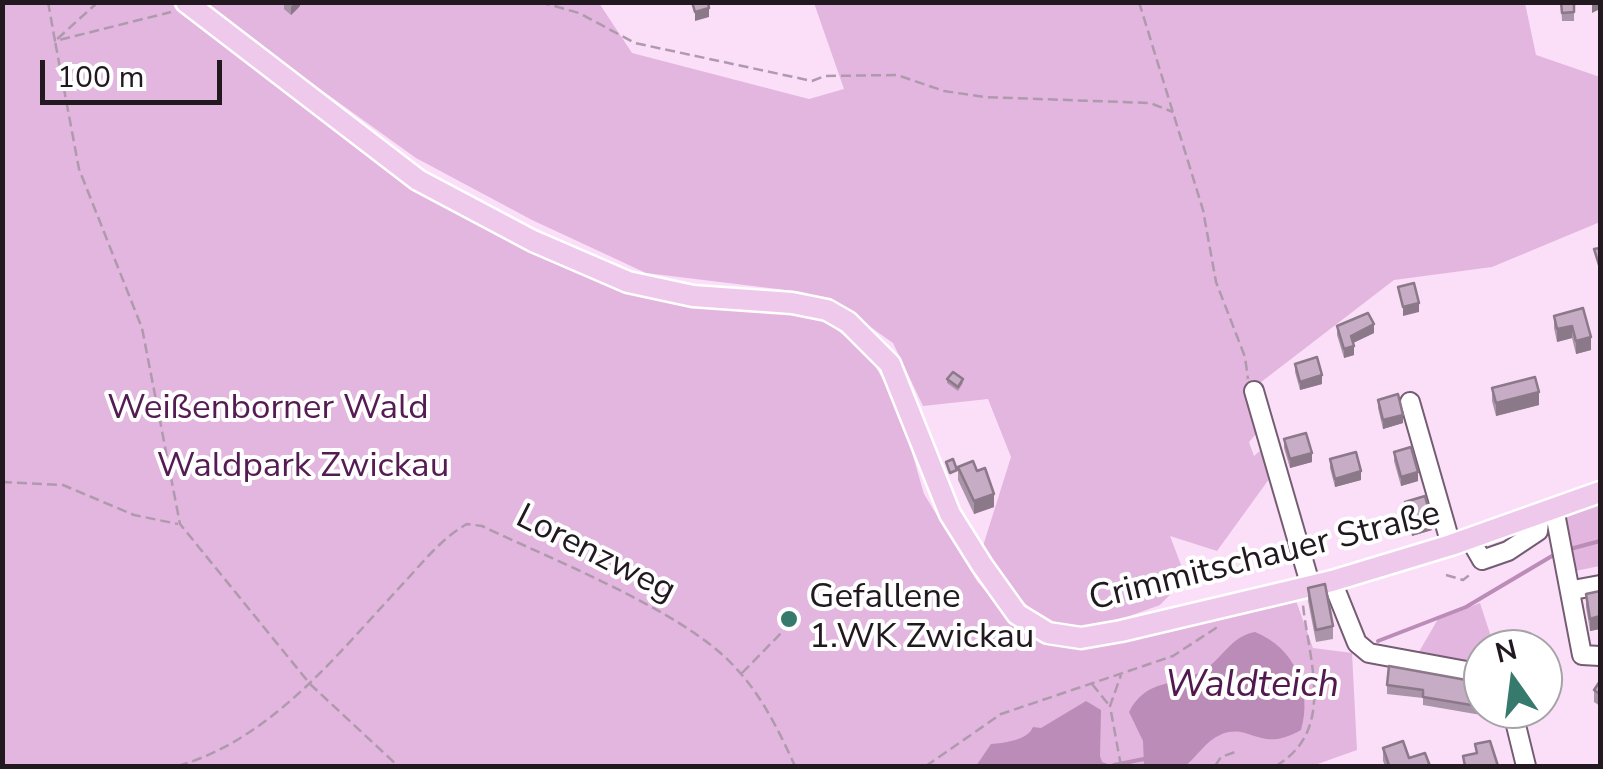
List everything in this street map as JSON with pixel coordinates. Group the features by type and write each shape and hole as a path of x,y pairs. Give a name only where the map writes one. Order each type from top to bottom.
{"main road":[{"name":"Crimmitschauer Straße","path":"188,5 418,180 533,241 628,282 693,296 792,303 827,310 848,322 890,364 950,514 982,565 1017,614 1048,633 1095,636 1315,586 1461,542 1600,492"}],"lane":[{"path":"1252,390 1315,586 1357,644 1369,653 1463,670"},
{"path":"1410,402 1461,542"},
{"path":"1547,511 1563,548 1582,655 1600,656"},
{"path":"1573,590 1600,584"},
{"path":"1517,729 1526,766"}],"path":[{"path":"48,2 79,169 142,328 180,524 310,684 398,766"},
{"path":"55,40 98,2"},
{"path":"540,2 579,13 635,43 812,81 825,76 897,75 944,91 984,97 1150,102 1173,112"},
{"path":"1139,2 1213,247 1216,282 1245,358 1252,390"},
{"path":"55,40 188,5"},
{"path":"2,482 63,485 134,515 180,524"},
{"name":"Lorenzweg","path":"310,684 433,552 467,524 482,526 597,581 700,638 741,674 775,722 795,766"},
{"path":"1276,766 1304,743 1316,715 1315,586"},
{"path":"926,766 1001,714 1174,656 1229,618"},
{"path":"741,674 791,623"},
{"path":"1110,706 1122,674"},
{"path":"1091,683 1110,706 1121,766"},
{"path":"178,766 228,746 310,684"},
{"path":"1214,766 1221,758 1238,752"}],"green space":[{"name":"Weißenborner Wald","path":"2,3 174,3 408,185 530,252 695,306 818,315 869,355 899,408 924,494 977,581 1002,610 1051,641 1122,641 1295,598 1313,648 1352,653 1357,750 1312,766 3,766"},
{"path":"200,3 599,3 632,53 809,99 844,89 814,3 1525,3 1536,55 1600,77 1600,222 1492,267 1394,280 1252,389 1262,427 1249,442 1254,456 1264,447 1272,475 1217,551 1170,536 1186,578 1160,605 1094,629 1042,621 1005,583 983,546 1011,457 988,399 923,406 893,343 841,306 802,292 646,273 532,220 416,158"},
{"path":"1600,502 1600,566 1570,572 1563,518"},
{"path":"1480,603 1488,629 1463,629 1463,666 1416,657 1438,619"}],"water":[{"name":"Waldteich","path":"1255,632 1280,648 1297,672 1304,700 1301,730 1275,739 1241,732 1222,734 1185,766 1144,766 1143,741 1129,712 1136,701 1153,688 1204,670 1239,638"},
{"path":"1086,701 1101,710 1100,756 1102,762 1113,766 976,766 991,744 1021,738 1033,727 1041,728"}],"building":[{"path":"692,2 708,2 709,8 695,12"},
{"path":"1561,2 1574,2 1574,12 1562,13"},
{"path":"1414,283 1419,303 1403,307 1398,287"},
{"path":"1583,308 1591,337 1576,341 1572,326 1557,329 1554,316"},
{"path":"1368,313 1374,324 1351,336 1354,346 1344,349 1337,326"},
{"path":"1317,357 1322,375 1300,382 1295,364"},
{"path":"953,372 963,379 958,387 947,379"},
{"path":"1535,377 1539,392 1496,403 1492,388"},
{"path":"1398,394 1403,415 1383,420 1378,400"},
{"path":"1306,433 1312,453 1290,459 1284,439"},
{"path":"1411,447 1418,472 1401,477 1394,452"},
{"path":"1356,452 1361,471 1335,479 1330,459"},
{"path":"953,459 957,470 950,473 946,462"},
{"path":"973,461 977,471 985,468 994,494 974,501 958,467"},
{"path":"1425,496 1432,522 1412,527 1405,502"},
{"path":"1325,584 1333,626 1316,630 1308,588"},
{"path":"1600,591 1600,616 1590,619 1586,594"},
{"path":"1389,666 1463,679 1463,704 1423,697 1423,690 1387,685"},
{"path":"1403,741 1409,758 1425,753 1430,766 1386,766 1389,765 1383,748"},
{"path":"1490,741 1498,766 1465,766 1463,756 1477,753 1475,744"}],"waterway":[{"path":"1570,549 1600,541"},
{"path":"1378,641 1466,607 1557,553"},
{"path":"1114,765 1144,759"}],"place":[{"name":"Gefallene 1.WK Zwickau","path":"789,619"}],"park label":[{"name":"Waldpark Zwickau","path":"303,468"}]}
